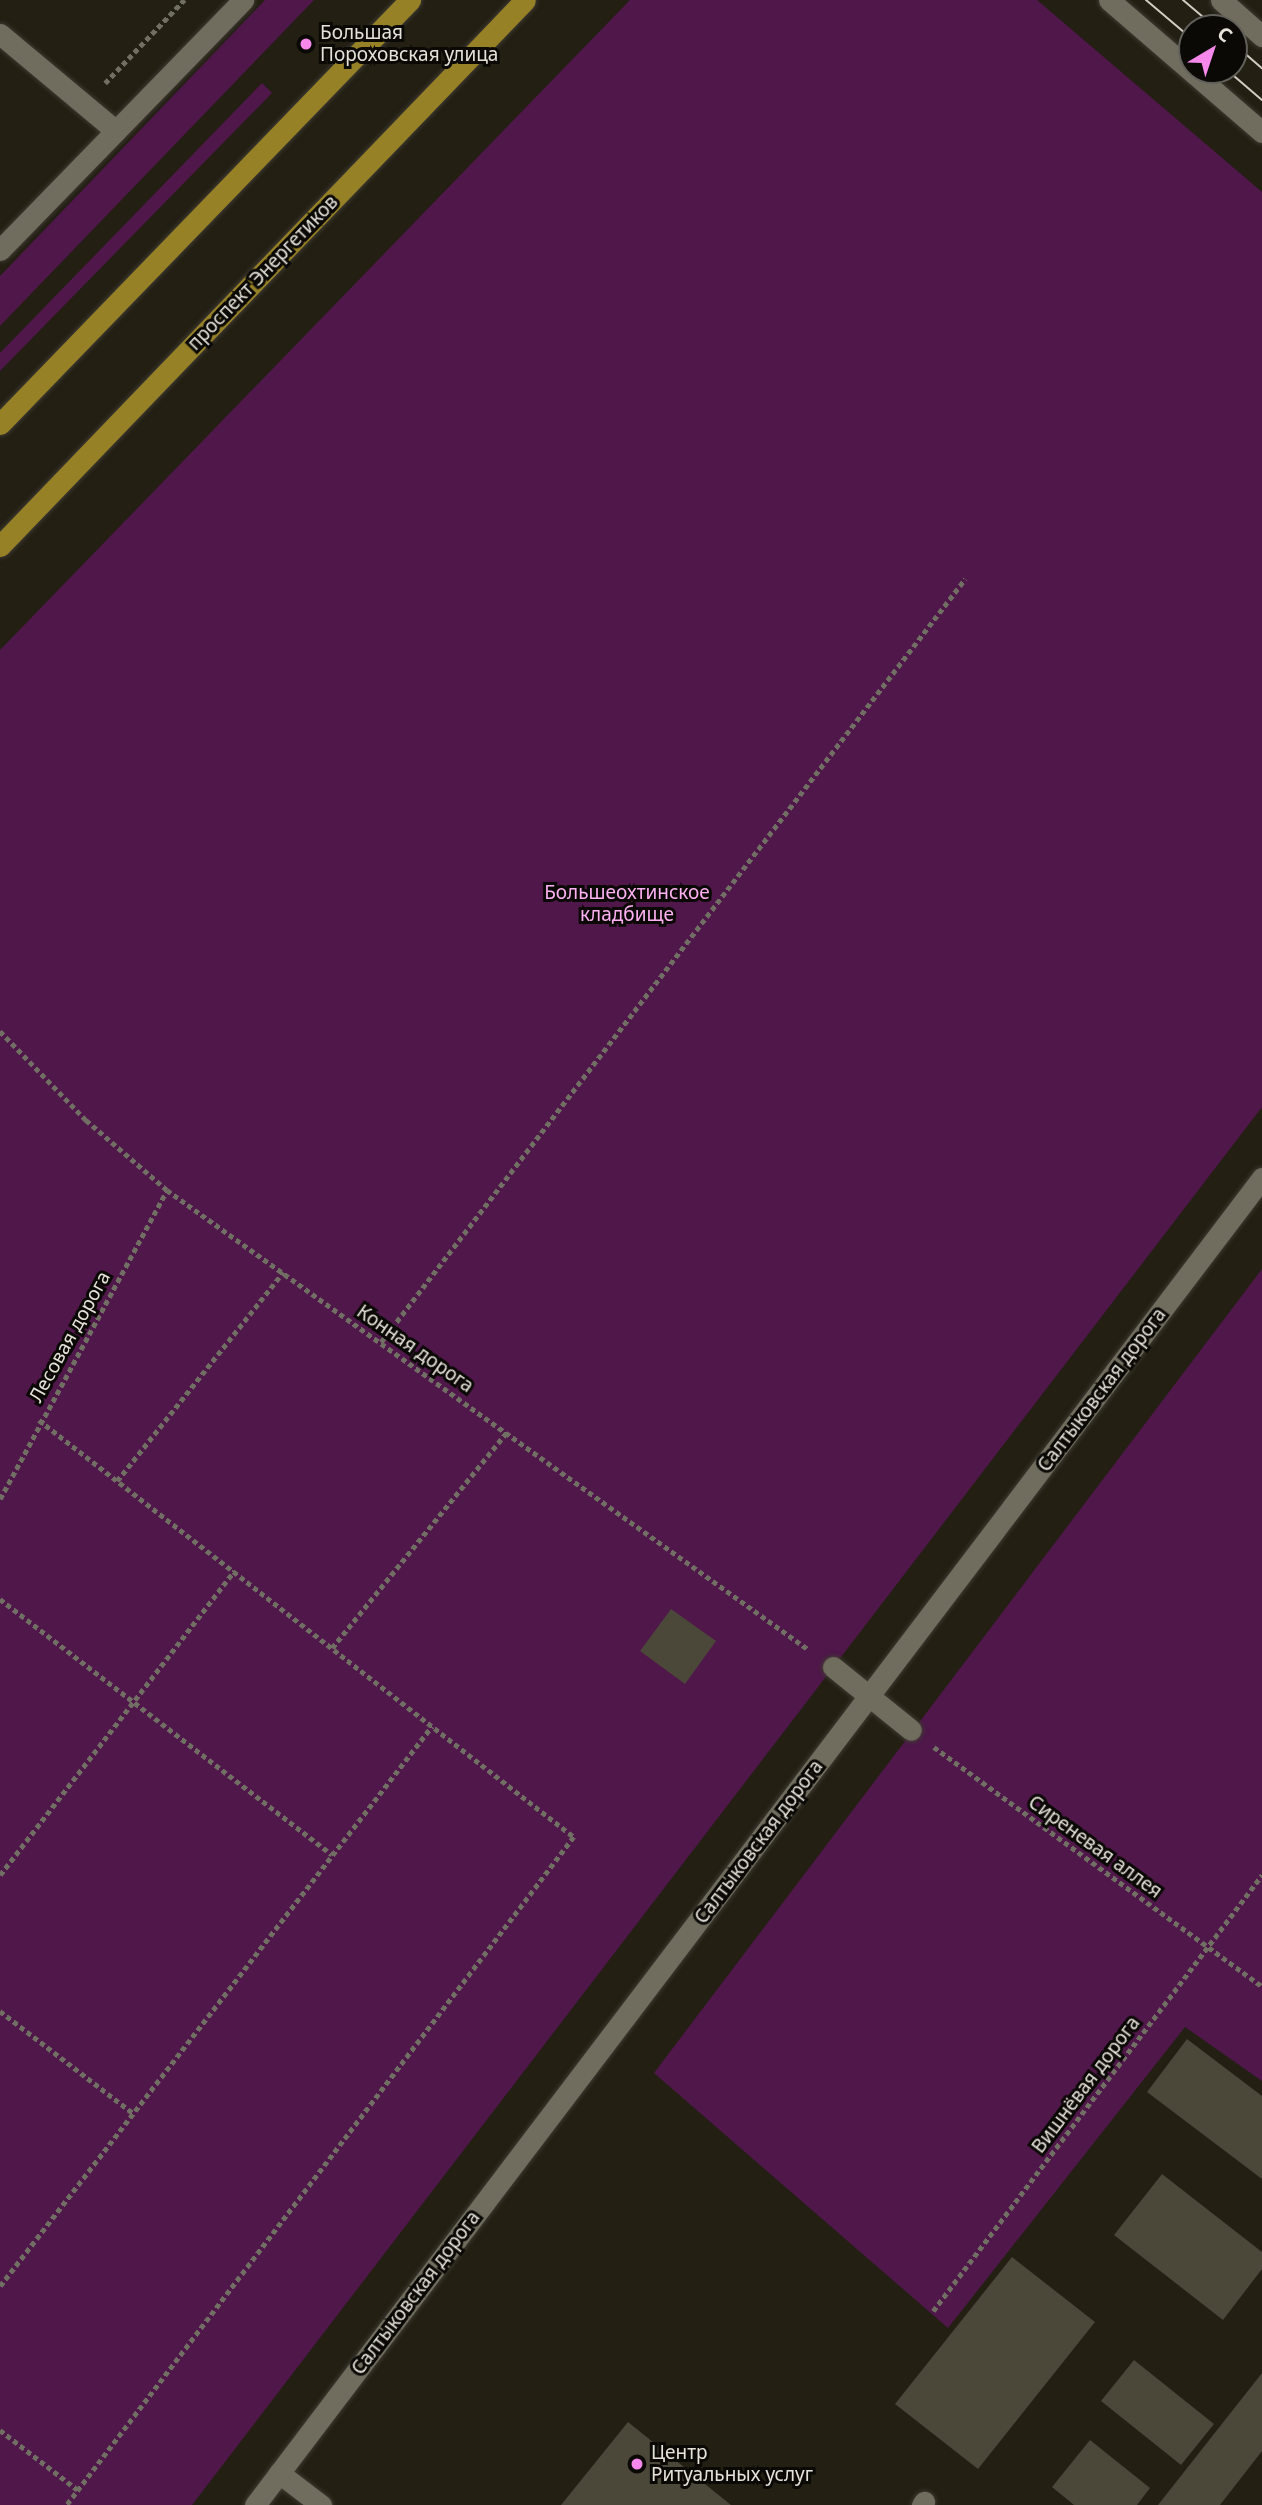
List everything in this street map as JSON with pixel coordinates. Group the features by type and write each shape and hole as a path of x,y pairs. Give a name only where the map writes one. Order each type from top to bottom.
{"main road":[{"path":"0,424 410,0"},
{"name":"проспект Энергетиков","path":"0,546 525,0"}],"street":[{"path":"0,250 243,0"},
{"path":"1109,0 1262,132"},
{"path":"1221,0 1262,36"},
{"path":"0,34 116,131"},
{"name":"Салтыковская дорога","path":"255,2505 1262,1178"},
{"path":"833,1667 911,1730"},
{"path":"279,2473 321,2505"}],"path":[{"path":"85,104 184,0"},
{"path":"381,1342 965,579"},
{"name":"Конная дорога","path":"0,1031 86,1120 167,1190 833,1667"},
{"name":"Лесовая дорога","path":"0,1499 39,1420 167,1190"},
{"path":"117,1481 283,1272"},
{"path":"39,1420 574,1837 67,2505"},
{"path":"332,1648 507,1432"},
{"path":"0,1875 234,1571"},
{"path":"0,1599 332,1855"},
{"path":"0,2286 432,1726"},
{"name":"Сиреневая аллея","path":"911,1730 1262,1986"},
{"name":"Вишнёвая дорога","path":"933,2311 1262,1875"},
{"path":"0,2011 133,2113"},
{"path":"0,2430 78,2490"}],"green space":[{"path":"265,0 314,0 0,326 0,276"},
{"name":"Большеохтинское кладбище","path":"630,0 1037,0 1262,192 1262,1107 192,2505 0,2505 0,650"},
{"path":"262,83 272,93 0,371 0,353"},
{"path":"1262,1269 1262,2081 1185,2027 948,2328 654,2073"}],"building":[{"path":"671,1609 716,1641 685,1684 640,1651"},
{"path":"1187,2039 1262,2096 1262,2179 1147,2092"},
{"path":"1162,2174 1262,2252 1262,2269 1223,2320 1114,2235"},
{"path":"1012,2257 1095,2322 978,2469 895,2404"},
{"path":"1134,2360 1214,2424 1181,2465 1101,2401"},
{"path":"1262,2373 1262,2451 1220,2505 1158,2505"},
{"name":"Центр Ритуальных услуг","path":"628,2422 731,2505 561,2505"},
{"path":"1090,2440 1150,2488 1137,2505 1074,2505 1052,2487"}],"tram line":[{"path":"1146,0 1178,27"},
{"path":"1183,0 1200,14"},
{"path":"1248,56 1262,68"},
{"path":"1243,84 1262,100"}],"place":[{"name":"Большая Пороховская улица","path":"306,44"},
{"name":"Центр Ритуальных услуг","path":"637,2464"}]}
